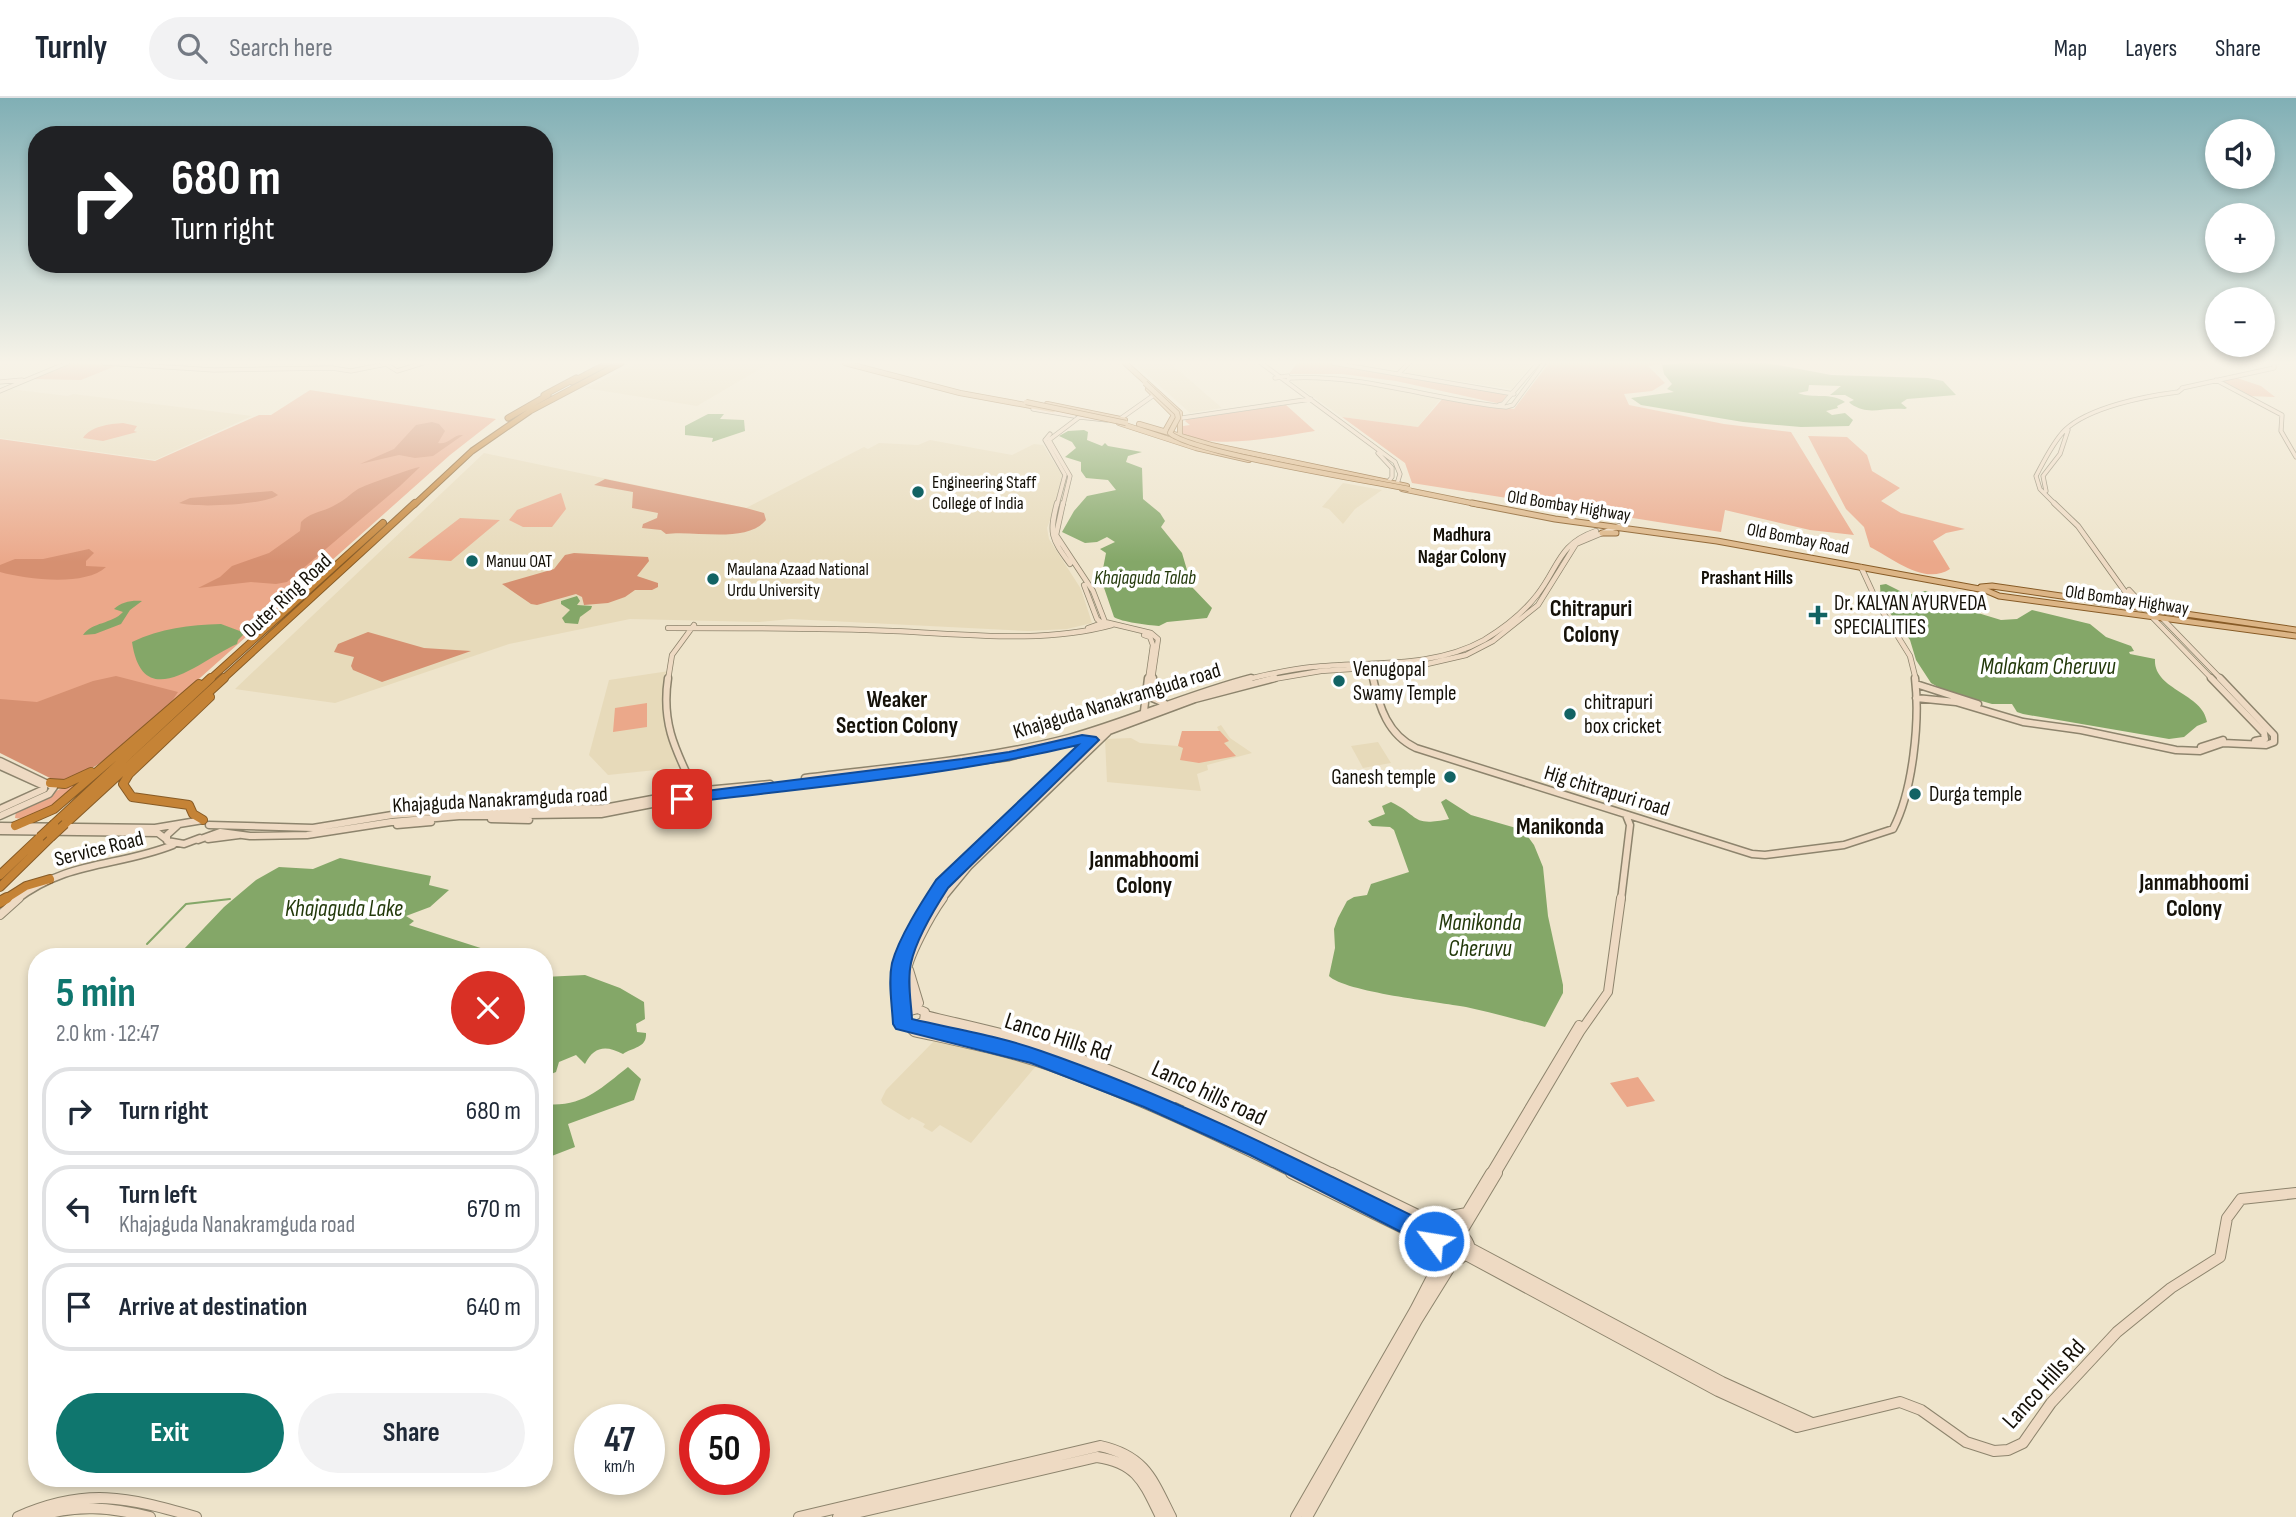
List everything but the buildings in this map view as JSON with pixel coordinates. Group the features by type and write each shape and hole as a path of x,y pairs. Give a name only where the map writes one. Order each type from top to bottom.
{"highway":[{"name":"Outer Ring Road","path":"184,701 443,469 492,429"},
{"name":"Outer Ring Road","path":"202,701 452,467 499,429"},
{"path":"47,786 85,776 158,718 184,701"},
{"path":"0,875 184,701"},
{"path":"202,701 129,774 123,784 132,797 184,803 206,823"},
{"path":"0,887 65,824 202,701"},
{"path":"15,826 43,815 71,795 158,718"},
{"path":"0,902 26,886 50,879"}],"main road":[{"path":"1148,429 1207,446 1286,463 1298,463"},
{"name":"Old Bombay Highway","path":"1157,429 1165,431 1172,440 1222,454 1607,529 1619,528 1717,541 1984,589 1999,596 2153,618 2296,633"},
{"path":"1158,429 1298,463 1607,529 1641,532"},
{"path":"1172,429 1170,432 1175,439 1223,452 1418,491"},
{"path":"1182,429 1182,435"},
{"path":"1165,431 1182,435"},
{"path":"1172,440 1182,435"},
{"path":"1316,473 1322,468"},
{"path":"1582,524 1588,529 1586,534"},
{"name":"Old Bombay Road","path":"1619,528 1713,538 1984,589 1992,586 2296,633"},
{"path":"1984,589 2296,633"}],"street":[{"path":"1058,429 1045,440 1065,475 1050,530 1056,545 1087,589 1094,613 1107,625 1145,635 1152,640 1153,661 1145,694 1144,712"},
{"path":"1063,429 1049,440 1070,476 1056,532 1093,591 1107,625"},
{"path":"1348,429 1388,461 1393,473"},
{"path":"1352,429 1395,462 1400,474 1397,484"},
{"path":"2278,429 2296,459"},
{"path":"2068,430 2064,430 2038,471 2038,486 2078,526 2136,607"},
{"path":"2068,430 2058,457 2043,474 2043,487 2085,528 2107,564 2147,609"},
{"path":"1393,473 1400,474"},
{"path":"1388,482 1393,473"},
{"name":"Khajaguda Nanakramguda road","path":"0,828 155,828 206,823 293,829 335,826 392,815 464,810 604,808 695,791 765,785 1006,752 1090,732 1166,704 1289,670 1424,660 1469,648 1510,620 1534,598 1558,554 1570,542 1586,534 1607,529"},
{"name":"Khajaguda Nanakramguda road","path":"198,840 219,832 240,835 307,835 391,822 443,819 587,819 698,795 982,761 1109,731 1212,692 1295,674 1427,664 1460,657 1482,648 1542,601 1564,558 1576,544 1607,529"},
{"path":"1861,568 1879,606 1910,656 1916,698 1961,700"},
{"path":"1916,684 2012,718 2176,750 2202,749 2221,742 2262,740 2265,737 2153,618"},
{"path":"2163,619 2275,738 2274,742 2266,745 2221,742"},
{"path":"669,627 821,625 1048,634 1107,625 1145,631 1158,639 1150,694 1154,699 1166,704"},
{"path":"694,627 672,655 665,710 670,738 695,791"},
{"name":"Hig chitrapuri road","path":"1371,668 1381,707 1398,734 1408,744 1759,856 1843,844 1883,835 1893,829 1902,812 1914,744 1916,698"},
{"path":"1146,702 1154,699"},
{"path":"920,1018 901,1021 903,1013 900,978 905,953 942,884 1109,731"},
{"path":"920,1018 908,968 940,901 964,866 1091,742 1082,739"},
{"path":"0,761 47,786"},
{"path":"0,766 44,786 54,787 49,794 0,816"},
{"path":"0,809 31,797 47,786"},
{"path":"1307,1517 1331,1466 1443,1256 1437,1236 1459,1232 1588,1020 1605,1000 1610,984 1630,825 1626,815"},
{"path":"281,840 443,819"},
{"path":"1630,825 1641,819"},
{"path":"198,840 206,833 206,823"},
{"path":"166,839 178,825"},
{"path":"0,828 149,833 158,834 174,844"},
{"path":"154,854 200,841 240,835"},
{"name":"Service Road","path":"0,915 21,896 50,879 95,863 154,854 174,844 198,840"},
{"path":"903,1013 920,1018"},
{"name":"Lanco Hills Rd","path":"920,1018 977,1044 1147,1095 1172,1098 1437,1236"},
{"name":"Lanco Hills Rd","path":"920,1018 1040,1047 1147,1095 1250,1150 1437,1236"},
{"name":"Lanco hills road","path":"1040,1047 1116,1072 1428,1220 1466,1213"},
{"path":"1562,1062 1466,1213 1459,1232 1468,1252 1718,1391 1797,1427 1812,1423"},
{"name":"Lanco hills road","path":"1068,1070 1250,1150"},
{"name":"Lanco Hills Rd","path":"1812,1423 1900,1402 1921,1410 1958,1437 1978,1447 1994,1451 2016,1448 2023,1443 2052,1403 2117,1332 2171,1288 2214,1263 2220,1256 2227,1218 2242,1199 2296,1193"},
{"path":"1468,1252 1722,1382 1812,1423"},
{"path":"1296,1517 1331,1466 1455,1259 1468,1252"},
{"path":"1443,1256 1455,1259"},
{"path":"799,1517 1100,1446 1124,1451 1146,1468 1161,1517"},
{"path":"838,1517 1097,1457 1122,1461 1133,1468 1151,1484 1171,1517"},
{"path":"18,1517 56,1502 106,1495 130,1498 196,1517"},
{"path":"36,1517 75,1507 97,1505 150,1517"}],"shaded area":[{"path":"0,429 223,429 155,460 0,438"},
{"path":"93,429 135,429 137,432 103,441 83,438"},
{"path":"227,429 483,429 450,455 173,702 0,753 0,439 155,461"},
{"path":"412,429 443,429 438,443 463,435 433,456 415,458 399,455 360,464 394,449"},
{"path":"1183,429 1315,431 1230,442 1183,435"},
{"path":"1359,429 1768,429 1791,432 1854,535 1810,530 1725,510 1721,532 1412,483 1405,463"},
{"path":"1808,436 1847,437 1867,455 1872,471 1900,488 1881,501 1901,513 1965,529 1946,533 1933,541 1950,569 1930,574 1919,572 1870,547 1864,527 1846,509"},
{"name":"Maulana Azaad National Urdu University","path":"930,440 1012,455 1034,444 1043,445 1062,475 1047,528 1049,539 1081,589 1092,623 1067,629 1028,631 791,619 759,622 630,619 509,644 335,703 235,689 484,453 746,508 864,447 868,449 879,443 918,445"},
{"path":"420,467 287,582 251,582 198,588 220,577 232,566 269,553 300,531 301,522 305,519 338,503 358,489"},
{"path":"605,479 746,508 764,513 766,520 746,532 733,534 666,534 661,530 642,528 643,524 657,518 658,513 632,508 633,492 594,485"},
{"path":"1343,483 1382,490 1355,509 1343,524 1329,509 1322,507"},
{"path":"272,491 278,495 246,503 179,503 190,498"},
{"path":"561,493 566,509 552,527 523,527 509,520 517,510"},
{"path":"460,518 500,520 451,561 408,558"},
{"path":"89,549 94,553 86,561 86,566 106,567 84,577 54,580 0,572 0,565 15,559 43,559"},
{"path":"574,553 648,557 649,561 637,576 658,583 658,587 652,590 635,590 608,603 584,605 582,597 576,594 537,605 531,604 502,584 554,569 565,555"},
{"path":"368,632 424,648 471,651 382,682 353,670 351,666 354,657 334,652 338,644"},
{"path":"669,671 665,710 684,767 608,775 589,755 609,680"},
{"path":"116,676 178,692 170,704 117,751 71,778 56,781 0,753 0,699 37,702 93,681"},
{"path":"647,703 647,727 613,732 615,708"},
{"path":"1221,725 1230,738 1252,753 1207,765 1208,770 1197,774 1201,791 1107,782 1105,739 1131,738 1140,743 1178,746 1182,731 1219,731 1217,727"},
{"path":"1182,731 1220,731 1229,741 1224,743 1236,756 1199,763 1180,760 1183,748 1178,746"},
{"path":"1378,742 1391,763 1363,768 1351,746"},
{"path":"94,772 47,811 36,816 15,818 16,811"},
{"path":"935,1040 1036,1066 971,1143 940,1125 932,1132 923,1127 925,1124 912,1117 909,1120 881,1100 886,1090"},
{"path":"1638,1077 1655,1101 1627,1107 1610,1083"}],"water":[{"path":"685,429 745,431 712,442 713,438 685,435"},
{"name":"Khajaguda Talab","path":"1068,431 1088,432 1087,440 1102,446 1105,443 1108,446 1142,452 1128,456 1126,462 1142,468 1143,499 1160,513 1165,521 1161,527 1182,553 1192,587 1212,608 1207,618 1167,622 1159,626 1128,622 1114,617 1101,579 1106,553 1100,549 1115,542 1107,537 1097,542 1085,543 1062,532 1074,511 1087,496 1116,490 1108,480 1086,478 1081,471 1081,462 1065,457 1076,448 1072,442 1059,436"},
{"name":"Malakam Cheruvu","path":"1886,584 1908,595 1925,591 1950,596 1968,610 2001,620 2017,619 2032,610 2090,624 2106,637 2131,646 2134,651 2129,652 2130,654 2155,659 2156,669 2162,678 2197,704 2204,712 2207,722 2197,726 2184,737 2169,739 2023,714 2017,712 2012,704 1992,704 1943,690 1931,683 1916,660 1910,640 1881,601 1880,585"},
{"path":"577,596 580,601 577,605 592,606 591,609 580,617 578,624 565,623 562,618 570,610 561,604 561,601"},
{"path":"142,601 130,610 121,624 95,634 83,635 123,612 114,609 120,605"},
{"path":"221,624 245,633 237,644 190,670 175,677 160,679 148,676 138,664 132,642 175,628"},
{"name":"Manikonda Cheruvu","path":"1446,799 1471,815 1523,830 1534,845 1543,867 1548,916 1563,985 1563,993 1545,1027 1466,1007 1372,992 1338,982 1329,976 1335,948 1334,929 1347,901 1367,895 1371,884 1409,872 1394,830 1390,827 1372,826 1368,821 1385,814 1382,806 1391,802 1422,821 1449,819 1441,802"},
{"name":"Khajaguda Lake","path":"340,858 431,876 429,885 449,890 430,907 406,916 414,921 409,925 481,948 185,948 224,907 256,880 279,867 313,869"},
{"path":"585,975 620,988 644,1002 645,1019 636,1024 637,1032 646,1033 644,1042 623,1054 611,1049 601,1049 592,1054 585,1064 576,1055 559,1062 553,1073 553,977"},
{"path":"628,1067 641,1079 634,1100 568,1124 575,1147 553,1156 553,1104 580,1100"}],"waterway":[{"path":"147,944 186,904 230,899"}],"place":[{"name":"Engineering Staff College of India","path":"918,492"},
{"name":"Manuu OAT","path":"472,561"},
{"name":"Maulana Azaad National Urdu University","path":"713,579"},
{"name":"Dr. KALYAN AYURVEDA SPECIALITIES","path":"1818,615"},
{"name":"Venugopal Swamy Temple","path":"1339,681"},
{"name":"chitrapuri box cricket","path":"1570,714"},
{"name":"Ganesh temple","path":"1450,777"},
{"name":"Durga temple","path":"1915,794"}],"district":[{"name":"Madhura Nagar Colony","path":"1462,546"},
{"name":"Prashant Hills","path":"1747,578"},
{"name":"Chitrapuri Colony","path":"1591,622"},
{"name":"Weaker Section Colony","path":"897,713"},
{"name":"Manikonda","path":"1560,827"},
{"name":"Janmabhoomi Colony","path":"1144,873"},
{"name":"Janmabhoomi Colony","path":"2194,896"}],"route":[{"path":"682,799 962,764 1009,757 1082,739 1091,740 942,884 902,961 902,1024 1034,1056 1151,1101 1258,1149 1417,1229 1434,1241"}]}
